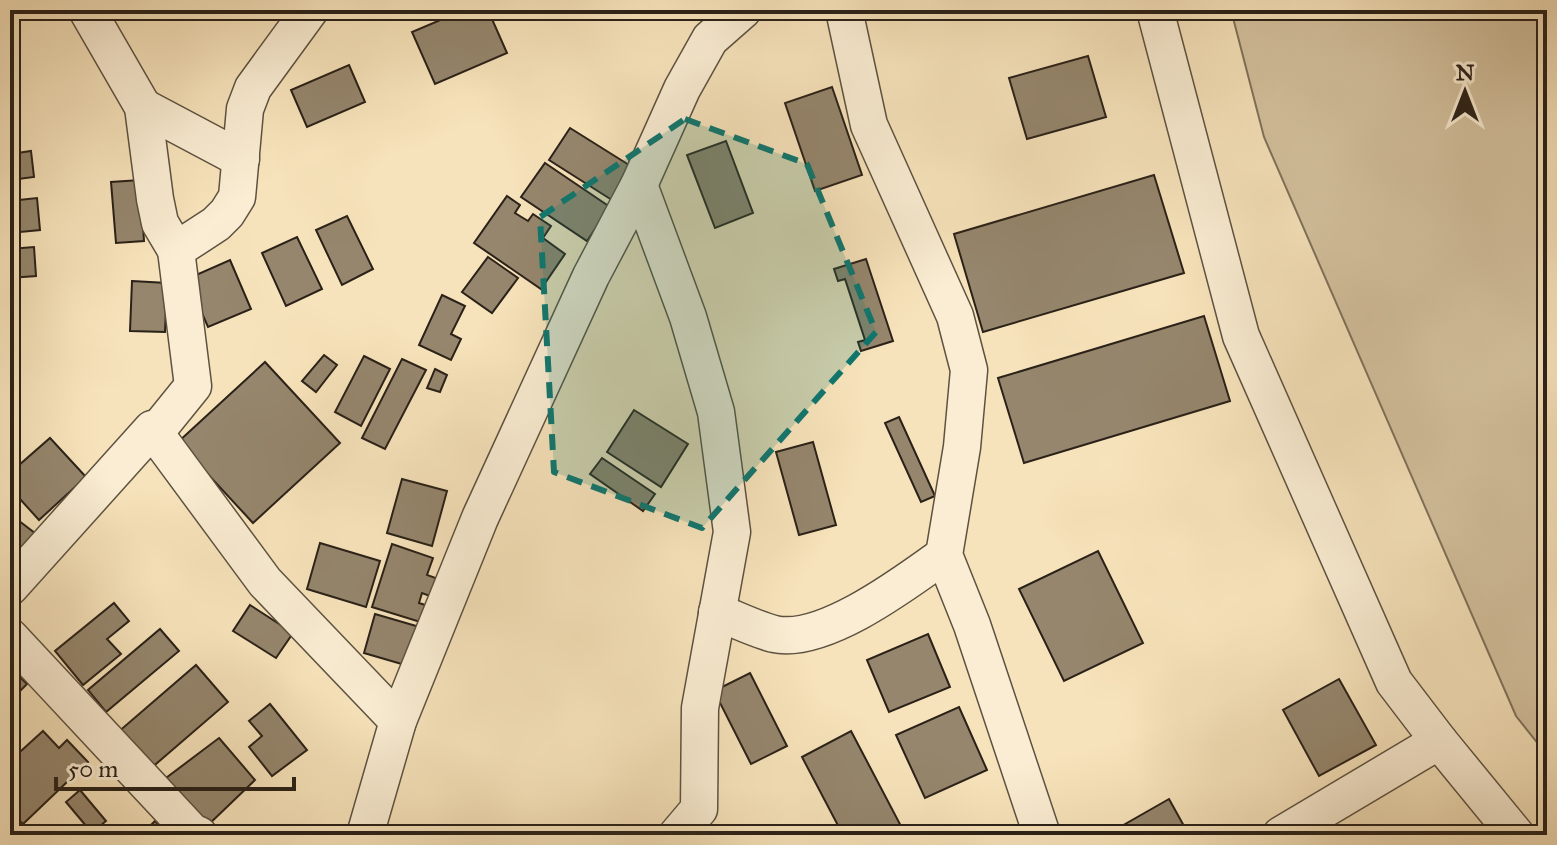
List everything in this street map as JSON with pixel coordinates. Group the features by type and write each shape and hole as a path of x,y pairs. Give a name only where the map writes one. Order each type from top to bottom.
{"street":[{"path":"87,10 143,107 160,223 176,250 193,386 155,433"},
{"path":"176,250 206,231 233,206 239,189 247,102 253,88 310,10"},
{"path":"365,835 398,721 480,518 591,276 639,185 682,89 710,39 743,10"},
{"path":"844,10 869,125 955,316 969,370 962,447 944,555 972,625 1042,835"},
{"path":"1155,10 1241,336 1394,682 1516,835"},
{"path":"185,129 247,102"},
{"path":"143,107 241,159"},
{"path":"639,185 688,317 716,412 732,532 700,708 692,826"},
{"path":"10,587 152,429 265,582 398,721"},
{"path":"717,612 776,634 812,632 858,611 944,555"},
{"path":"10,637 192,832 199,835"},
{"path":"1281,835 1439,741"}],"highlighted area":[{"path":"685,119 807,164 876,332 702,528 554,472 540,217"}],"shaded area":[{"path":"1231,10 1547,10 1547,755 1516,716 1264,137"}],"building":[{"path":"464,10 488,10 507,53 435,84 412,32"},
{"path":"1088,56 1106,117 1027,139 1009,78"},
{"path":"349,65 365,102 307,127 291,90"},
{"path":"832,87 862,175 815,191 785,103"},
{"path":"570,128 637,170 615,202 549,160"},
{"path":"726,141 753,213 715,228 687,155"},
{"path":"31,151 34,177 10,180 10,154"},
{"path":"545,163 610,207 587,241 521,197"},
{"path":"1154,175 1184,273 983,332 954,234"},
{"path":"140,180 144,241 116,243 111,182"},
{"path":"507,196 520,205 515,213 528,221 533,214 551,226 543,238 565,254 541,289 474,243"},
{"path":"37,198 40,230 10,233 10,201"},
{"path":"347,216 373,269 342,285 316,230"},
{"path":"297,237 322,289 286,306 262,253"},
{"path":"34,247 36,276 10,278 10,249"},
{"path":"488,257 518,278 492,313 462,292"},
{"path":"866,259 893,341 861,351 858,342 865,340 845,279 838,281 834,269"},
{"path":"230,260 251,309 208,327 187,279"},
{"path":"132,281 167,283 165,332 130,331"},
{"path":"442,295 465,306 451,334 461,339 451,360 419,345"},
{"path":"1204,316 1230,401 1024,463 998,378"},
{"path":"324,355 337,365 316,392 302,381"},
{"path":"364,356 390,369 361,426 335,412"},
{"path":"402,359 426,370 385,449 362,438"},
{"path":"265,362 340,443 253,523 178,442"},
{"path":"435,369 447,375 440,392 427,388"},
{"path":"634,410 688,444 661,487 607,452"},
{"path":"899,417 935,496 921,502 885,423"},
{"path":"50,438 86,477 39,520 10,488 10,473"},
{"path":"813,442 836,525 799,535 776,452"},
{"path":"602,458 655,494 643,511 590,474"},
{"path":"402,479 447,491 432,546 387,533"},
{"path":"10,514 40,537 10,573"},
{"path":"320,543 380,561 366,607 307,589"},
{"path":"392,544 433,558 427,575 444,581 438,599 422,593 419,603 435,608 430,625 372,607"},
{"path":"1098,551 1143,643 1064,681 1019,589"},
{"path":"114,603 129,621 107,639 121,654 83,685 55,651"},
{"path":"250,605 293,633 276,658 233,631"},
{"path":"375,614 423,628 412,667 364,653"},
{"path":"160,629 179,651 106,712 88,690"},
{"path":"928,634 950,687 889,712 867,660"},
{"path":"196,665 228,702 149,770 117,733"},
{"path":"10,668 27,684 10,701"},
{"path":"750,673 787,746 751,764 714,691"},
{"path":"1339,679 1376,745 1319,776 1283,710"},
{"path":"270,704 307,750 272,776 249,747 262,736 249,721"},
{"path":"959,707 987,770 925,798 896,735"},
{"path":"43,731 59,748 67,740 88,762 23,824 10,811 10,761"},
{"path":"851,731 902,828 889,835 843,835 802,757"},
{"path":"219,738 255,780 204,829 166,778"},
{"path":"80,790 106,821 92,833 66,802"},
{"path":"1169,799 1189,835 1106,835"},
{"path":"155,821 169,835 141,835"}]}
